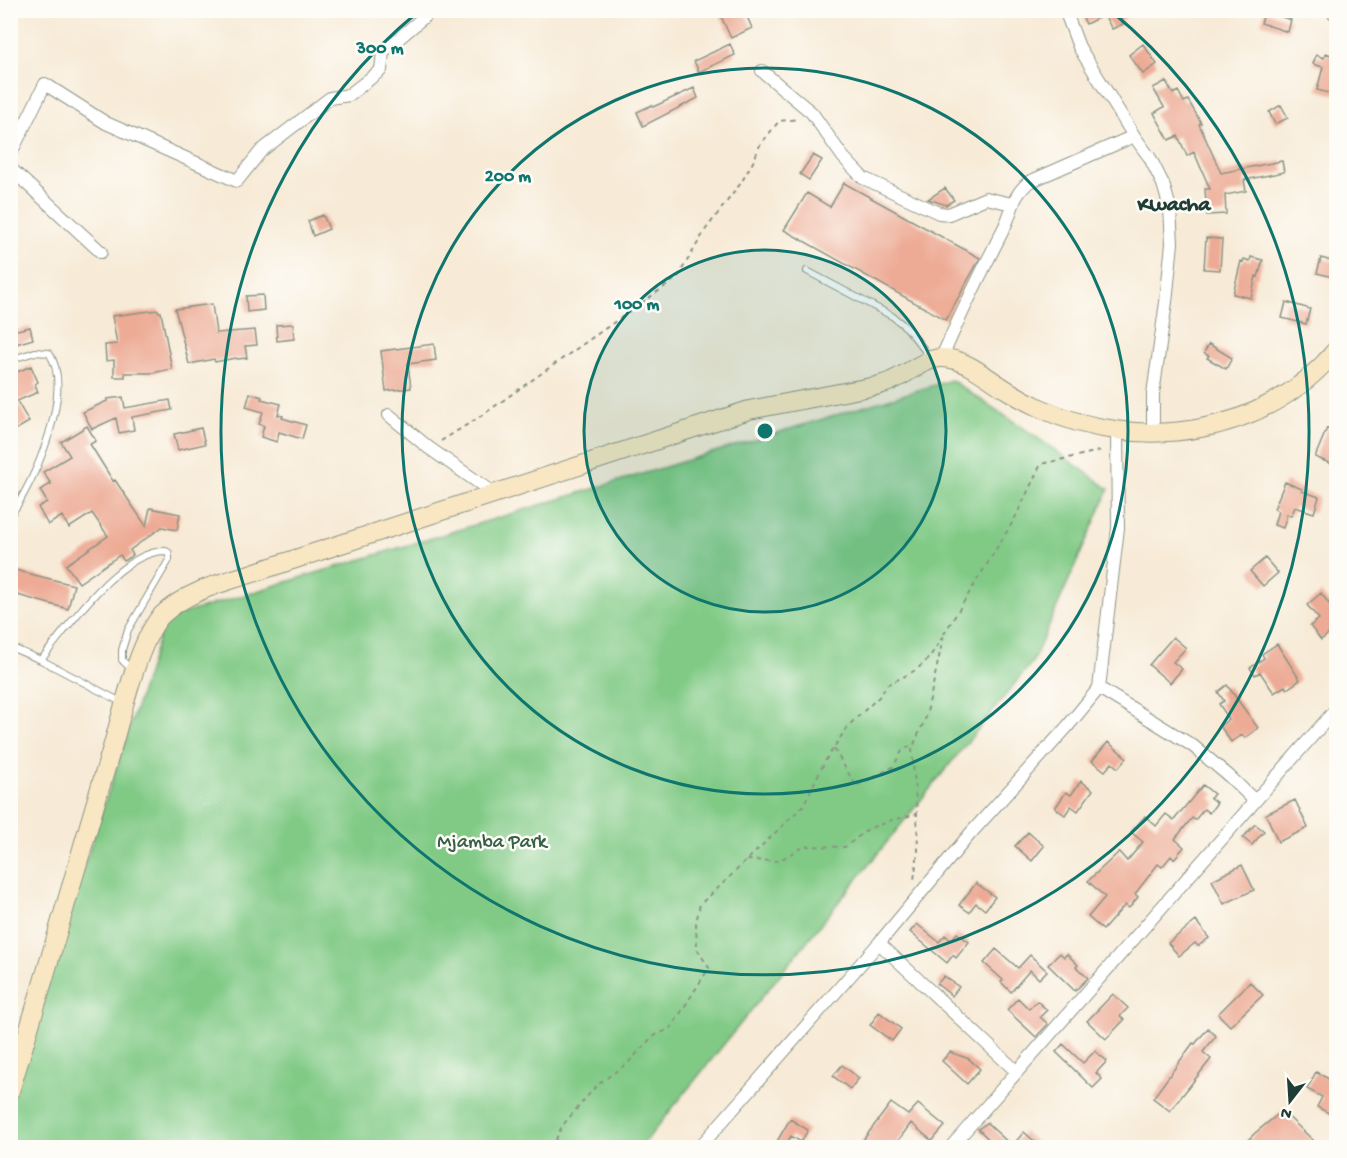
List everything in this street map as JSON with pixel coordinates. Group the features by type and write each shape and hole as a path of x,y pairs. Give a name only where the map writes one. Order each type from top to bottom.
{"main road":[{"path":"10,1091 124,704 148,636 160,616 176,603 198,592 749,410 876,386 937,359 972,368 1040,408 1088,425 1117,439 1210,426 1262,408 1300,385 1336,350"}],"street":[{"path":"10,151 45,84 106,123 237,181 261,151 304,117 330,98 349,95 381,70 383,52 432,10"},
{"path":"1065,10 1079,47 1150,158 1163,184 1170,208 1171,261 1153,394 1154,433"},
{"path":"762,70 816,118 843,157 863,178 939,213 949,214 986,198 1012,204"},
{"path":"937,359 1007,222 1012,204 1020,190 1029,182 1134,136"},
{"path":"10,168 100,252"},
{"path":"389,415 429,448 495,494"},
{"path":"699,1148 1099,688 1118,528 1117,439"},
{"path":"1099,688 1193,746 1256,801"},
{"path":"950,1148 1336,709"},
{"path":"879,943 1016,1071"}],"lane":[{"path":"807,271 892,316 937,359"},
{"path":"10,360 35,352 49,353 56,370 56,394 52,424 42,459 10,516"},
{"path":"41,660 106,581 150,553 166,551 169,553 168,560 128,630 122,650 122,660 135,673"},
{"path":"10,647 41,660 124,704"}],"path":[{"path":"429,448 481,416 677,278 706,229 741,183 760,144 779,121 816,118"},
{"path":"552,1148 562,1126 597,1085 629,1062 652,1037 671,1028 709,968 697,949 696,923 700,904 803,806 825,761 848,726 882,694 886,685 915,672 930,658 1014,520 1041,464 1117,439"},
{"path":"912,904 918,851 912,749 926,717 944,634"},
{"path":"834,750 856,786 893,767 902,751 914,744"},
{"path":"747,860 778,861 805,846 845,847 868,829 917,814"}],"green space":[{"name":"Mjamba Park","path":"951,380 1109,489 1033,661 641,1147 11,1148 11,1089 165,619"}],"building":[{"path":"718,10 744,10 752,28 731,38"},
{"path":"1091,10 1140,10 1121,20 1123,24 1112,29 1104,15 1086,24 1082,16"},
{"path":"1265,11 1291,20 1288,32 1261,23"},
{"path":"730,44 735,55 699,72 694,61"},
{"path":"1143,44 1157,64 1143,74 1129,55"},
{"path":"1326,53 1336,57 1336,95 1317,90 1323,67 1313,64 1316,55 1324,58"},
{"path":"1166,81 1173,94 1178,91 1184,102 1188,100 1201,123 1199,124 1221,173 1282,161 1284,172 1244,180 1246,191 1225,195 1226,214 1207,215 1205,189 1210,189 1194,152 1187,156 1178,136 1169,140 1154,113 1164,107 1153,88"},
{"path":"694,88 698,98 643,126 637,112"},
{"path":"1281,105 1288,118 1275,124 1269,112"},
{"path":"813,155 822,160 809,180 800,174"},
{"path":"844,183 980,258 946,320 784,230 807,193 830,207"},
{"path":"945,188 954,200 946,205 928,199"},
{"path":"323,215 329,229 313,236 308,221"},
{"path":"1206,238 1222,239 1220,270 1204,269"},
{"path":"1251,257 1263,260 1258,277 1256,276 1251,298 1233,294 1241,261 1243,262 1244,259 1250,261"},
{"path":"1321,258 1336,262 1336,278 1317,273"},
{"path":"263,295 264,310 247,312 246,296"},
{"path":"1286,302 1310,309 1306,324 1282,318"},
{"path":"212,304 216,333 255,330 257,345 245,346 247,358 215,362 214,359 189,364 175,309"},
{"path":"158,310 161,312 172,369 152,373 125,373 125,377 114,377 114,360 106,361 105,345 117,344 112,316"},
{"path":"293,324 294,339 277,341 276,325"},
{"path":"30,327 33,339 16,344 13,331"},
{"path":"434,344 436,360 408,364 411,388 386,391 381,351"},
{"path":"1209,344 1232,358 1226,369 1207,358 1209,356 1204,353"},
{"path":"31,366 38,382 35,384 38,392 17,401 29,422 10,433 10,375"},
{"path":"250,393 262,397 261,399 281,404 278,415 283,416 282,418 306,425 302,439 279,432 277,442 261,437 264,426 259,424 263,412 246,407"},
{"path":"123,397 125,408 170,400 172,410 132,417 134,430 119,433 116,418 92,429 83,412 107,399"},
{"path":"87,426 96,441 90,444 113,481 115,480 146,526 150,508 180,514 177,530 162,527 130,550 133,555 124,561 120,555 79,583 66,565 108,536 92,513 69,528 62,516 48,525 38,507 47,502 40,490 51,484 43,472 70,456 61,442"},
{"path":"201,428 205,444 178,450 174,434"},
{"path":"1327,428 1336,432 1334,465 1315,457"},
{"path":"1285,482 1319,497 1314,513 1295,507 1291,516 1287,514 1283,528 1274,525 1278,511 1274,509"},
{"path":"1265,558 1278,573 1263,586 1250,571"},
{"path":"15,570 74,585 68,609 10,593"},
{"path":"1321,593 1336,613 1336,638 1331,632 1321,640 1310,626 1319,619 1307,605"},
{"path":"1173,637 1186,648 1173,662 1182,669 1170,683 1149,665"},
{"path":"1277,644 1300,680 1287,689 1285,686 1274,693 1260,672 1255,675 1250,668 1264,658 1262,654"},
{"path":"1227,685 1258,728 1245,738 1242,735 1231,742 1220,726 1229,719 1219,704 1224,701 1218,692"},
{"path":"1108,742 1127,758 1118,768 1112,763 1105,771 1092,761"},
{"path":"1081,781 1093,790 1078,811 1071,806 1065,815 1055,808 1066,792 1071,795"},
{"path":"1203,785 1214,794 1210,798 1217,803 1209,813 1204,809 1195,820 1192,818 1175,839 1184,847 1174,859 1171,856 1162,867 1158,864 1135,894 1138,897 1129,908 1125,905 1103,930 1088,917 1105,897 1088,881 1119,852 1127,861 1143,842 1131,832 1145,816 1156,826 1166,814 1174,820"},
{"path":"1295,800 1308,828 1278,842 1266,814"},
{"path":"1255,824 1264,831 1252,845 1243,838"},
{"path":"1028,832 1044,846 1032,861 1015,846"},
{"path":"1242,865 1254,890 1224,904 1212,880"},
{"path":"976,883 995,897 985,910 976,903 969,912 959,905"},
{"path":"1196,921 1209,938 1198,946 1195,943 1179,956 1168,943"},
{"path":"917,924 939,942 945,935 951,940 957,933 969,942 956,958 953,955 947,963 910,932"},
{"path":"996,949 1018,968 1030,955 1047,971 1039,979 1030,970 1011,992 1001,982 1003,980 984,963"},
{"path":"1060,953 1064,957 1067,954 1088,978 1075,991 1048,965"},
{"path":"944,976 959,987 952,996 937,984"},
{"path":"1250,982 1263,995 1230,1026 1218,1014"},
{"path":"1113,994 1128,1008 1120,1016 1124,1020 1106,1039 1087,1021"},
{"path":"1018,998 1029,1009 1037,1001 1047,1010 1040,1017 1048,1024 1036,1037 1007,1010"},
{"path":"879,1012 901,1029 892,1041 870,1025"},
{"path":"1208,1028 1216,1036 1203,1052 1211,1059 1170,1111 1153,1098 1193,1043 1195,1044"},
{"path":"1063,1044 1083,1063 1095,1051 1107,1061 1096,1073 1102,1079 1093,1088 1056,1052"},
{"path":"950,1052 969,1059 980,1069 967,1084 942,1061"},
{"path":"842,1065 859,1078 850,1089 833,1076"},
{"path":"1316,1072 1336,1083 1336,1117 1317,1107 1322,1097 1307,1089"},
{"path":"891,1103 908,1115 918,1104 945,1126 932,1141 911,1123 893,1148 857,1148"},
{"path":"1282,1111 1314,1141 1308,1148 1240,1148 1255,1133"},
{"path":"790,1119 808,1130 801,1142 791,1136 782,1148 776,1143"},
{"path":"987,1123 1012,1146 1024,1132 1042,1148 998,1148 978,1129"}],"district":[{"name":"Kwacha","path":"1174,202"}]}
